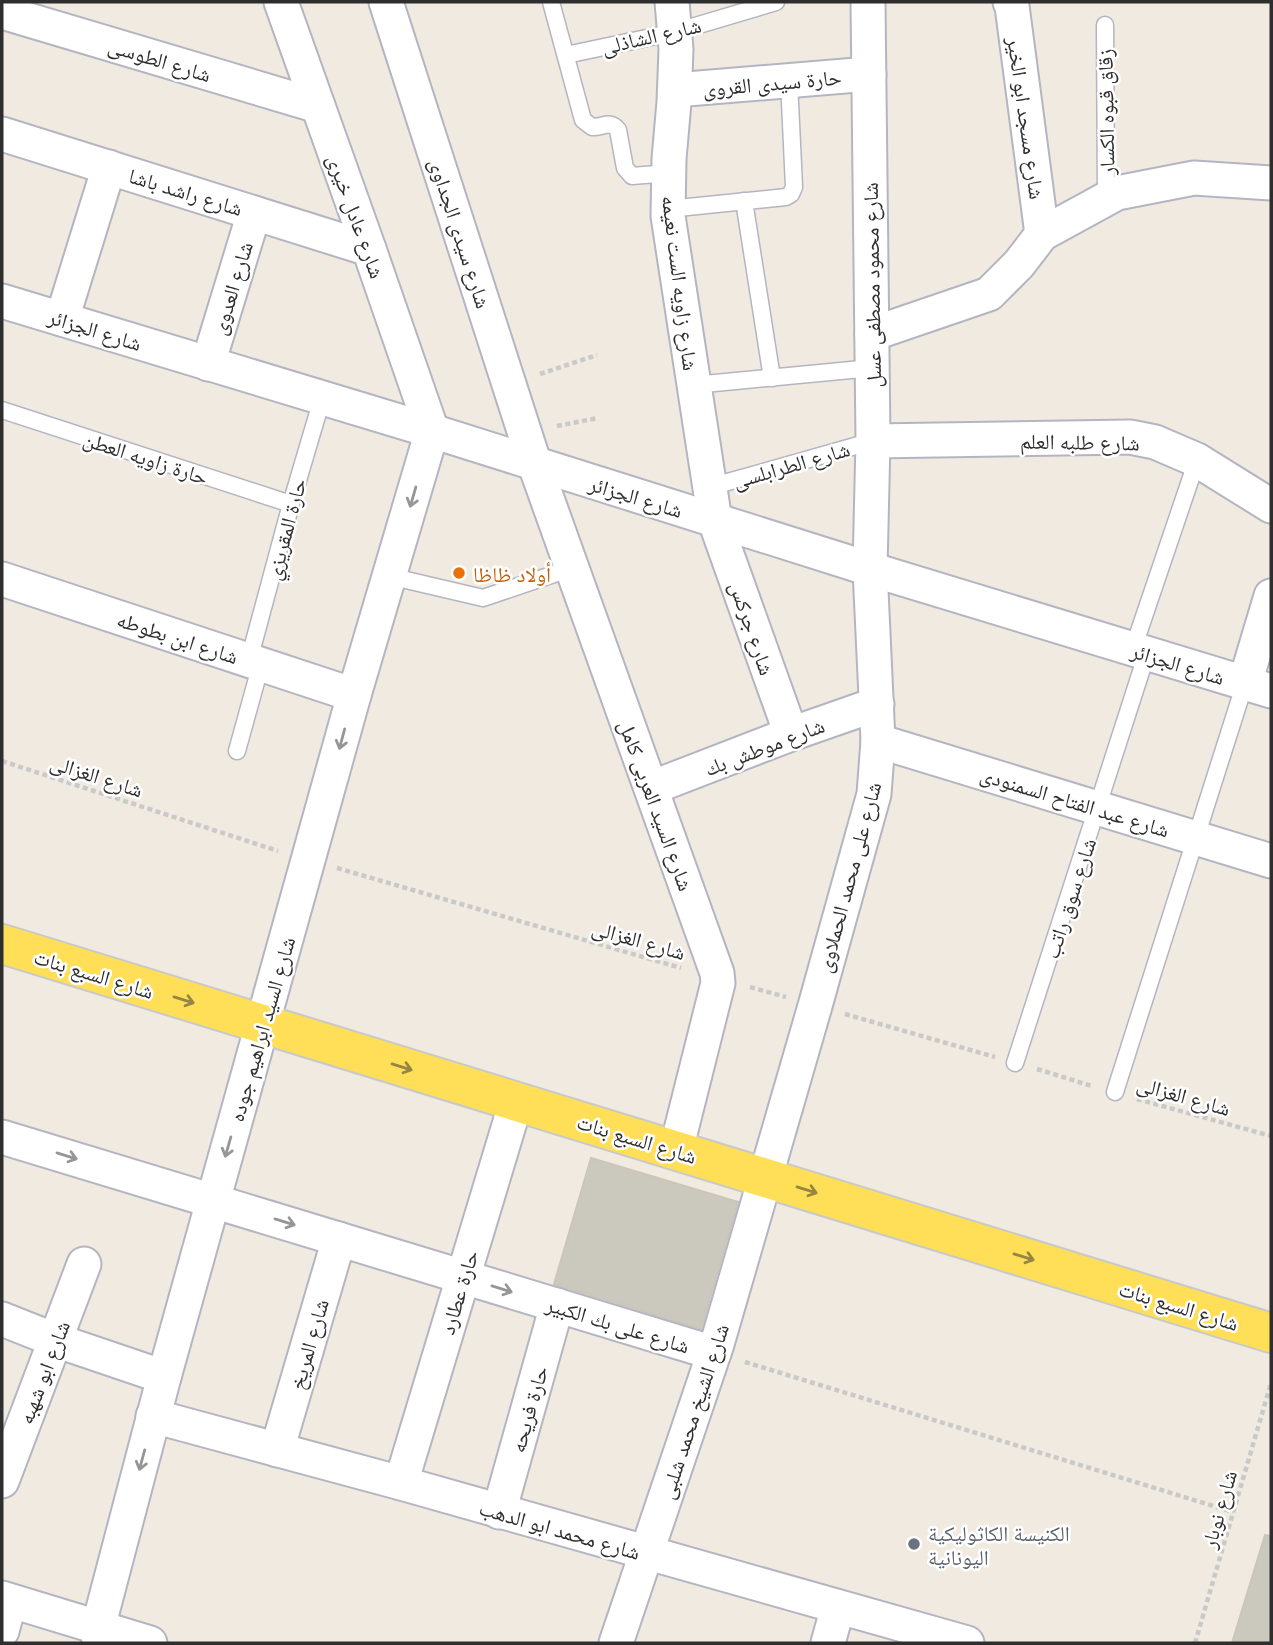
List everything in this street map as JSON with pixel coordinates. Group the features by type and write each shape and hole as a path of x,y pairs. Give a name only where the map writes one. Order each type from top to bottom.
{"main road":[{"name":"شارع السبع بنات","path":"2,944 1271,1333"}],"street":[{"name":"شارع عادل خيرى","path":"281,2 432,431"},
{"name":"شارع سيدى الجداوى","path":"386,2 536,465"},
{"name":"شارع محمود مصطفى عسل","path":"868,2 873,441 870,569"},
{"name":"شارع مسجد ابو الخير","path":"1010,2 1042,234"},
{"name":"شارع الطوسى","path":"2,12 318,106"},
{"name":"شارع زاويه الست نعيمه","path":"673,17 676,49 675,90 668,209 715,521"},
{"name":"حارة سيدى القروى","path":"675,90 869,74"},
{"name":"شارع راشد باشا","path":"2,134 369,249"},
{"path":"62,319 109,167"},
{"path":"872,334 989,294 1019,264 1042,234 1117,193 1194,178 1271,183"},
{"name":"شارع العدوى","path":"208,364 254,213"},
{"name":"شارع الجزائر","path":"2,301 1258,687"},
{"name":"شارع السيد ابراهيم جوده","path":"98,1636 153,1416 354,695 432,431"},
{"name":"شارع طلبه العلم","path":"873,441 1130,437 1154,442 1198,460 1271,506"},
{"name":"شارع السيد العربى كامل","path":"536,465 718,978"},
{"name":"شارع جركس","path":"715,521 791,734"},
{"name":"شارع على محمد الحملاوى","path":"764,1177 874,794 878,741 870,569"},
{"name":"شارع ابن بطوطه","path":"2,579 354,695"},
{"path":"1258,687 1271,596"},
{"name":"شارع موطش بك","path":"651,788 877,704"},
{"name":"شارع عبد الفتاح السمنودى","path":"878,741 1271,861"},
{"path":"676,1150 718,978"},
{"name":"حارة عطارد","path":"401,1483 516,1102"},
{"name":"شارع على بك الكبير","path":"2,1137 714,1353"},
{"name":"شارع الشيخ محمد شلبى","path":"615,1643 714,1353 764,1177"},
{"name":"شارع المريخ","path":"277,1450 339,1239"},
{"name":"شارع ابو شهبه","path":"2,1481 84,1264"},
{"name":"حارة فريحه","path":"499,1512 557,1305"},
{"path":"2,1319 164,1377"},
{"name":"شارع محمد ابو الدهب","path":"153,1416 401,1483 966,1643"},
{"path":"828,1643 838,1607"},
{"path":"5,1610 98,1636 150,1643"}],"lane":[{"path":"551,2 583,120 592,127 608,124 618,130 627,171 632,176 669,173"},
{"name":"شارع الشاذلى","path":"566,55 673,17 776,2"},
{"name":"زقاق قبوه الكسار","path":"1105,25 1106,199"},
{"path":"668,209 786,197 793,191 789,81"},
{"path":"744,201 772,377"},
{"path":"694,385 872,368"},
{"name":"حارة المقريزي","path":"237,751 291,504 322,399"},
{"name":"حارة زاويه العطن","path":"2,410 291,504"},
{"name":"شارع الطرابلسى","path":"710,486 873,441"},
{"name":"شارع سوق راتب","path":"1016,1063 1098,808 1140,651 1198,460"},
{"path":"389,576 483,598 572,568"},
{"path":"1115,1092 1196,838 1258,687"}],"path":[{"path":"510,384 597,355"},
{"path":"525,433 598,418"},
{"name":"شارع الغزالى","path":"2,761 308,860 1271,1136"},
{"name":"شارع على بك الكبير","path":"714,1353 1233,1512"},
{"name":"شارع نوبار","path":"1195,1643 1271,1384"}],"building":[{"path":"591,1158 738,1202 701,1329 554,1284"},
{"path":"1265,1535 1271,1536 1271,1643 1232,1643"}],"place":[{"name":"أولاد ظاظا","path":"459,573"},
{"name":"الكنيسة الكاثوليكية اليونانية","path":"914,1544"}]}
